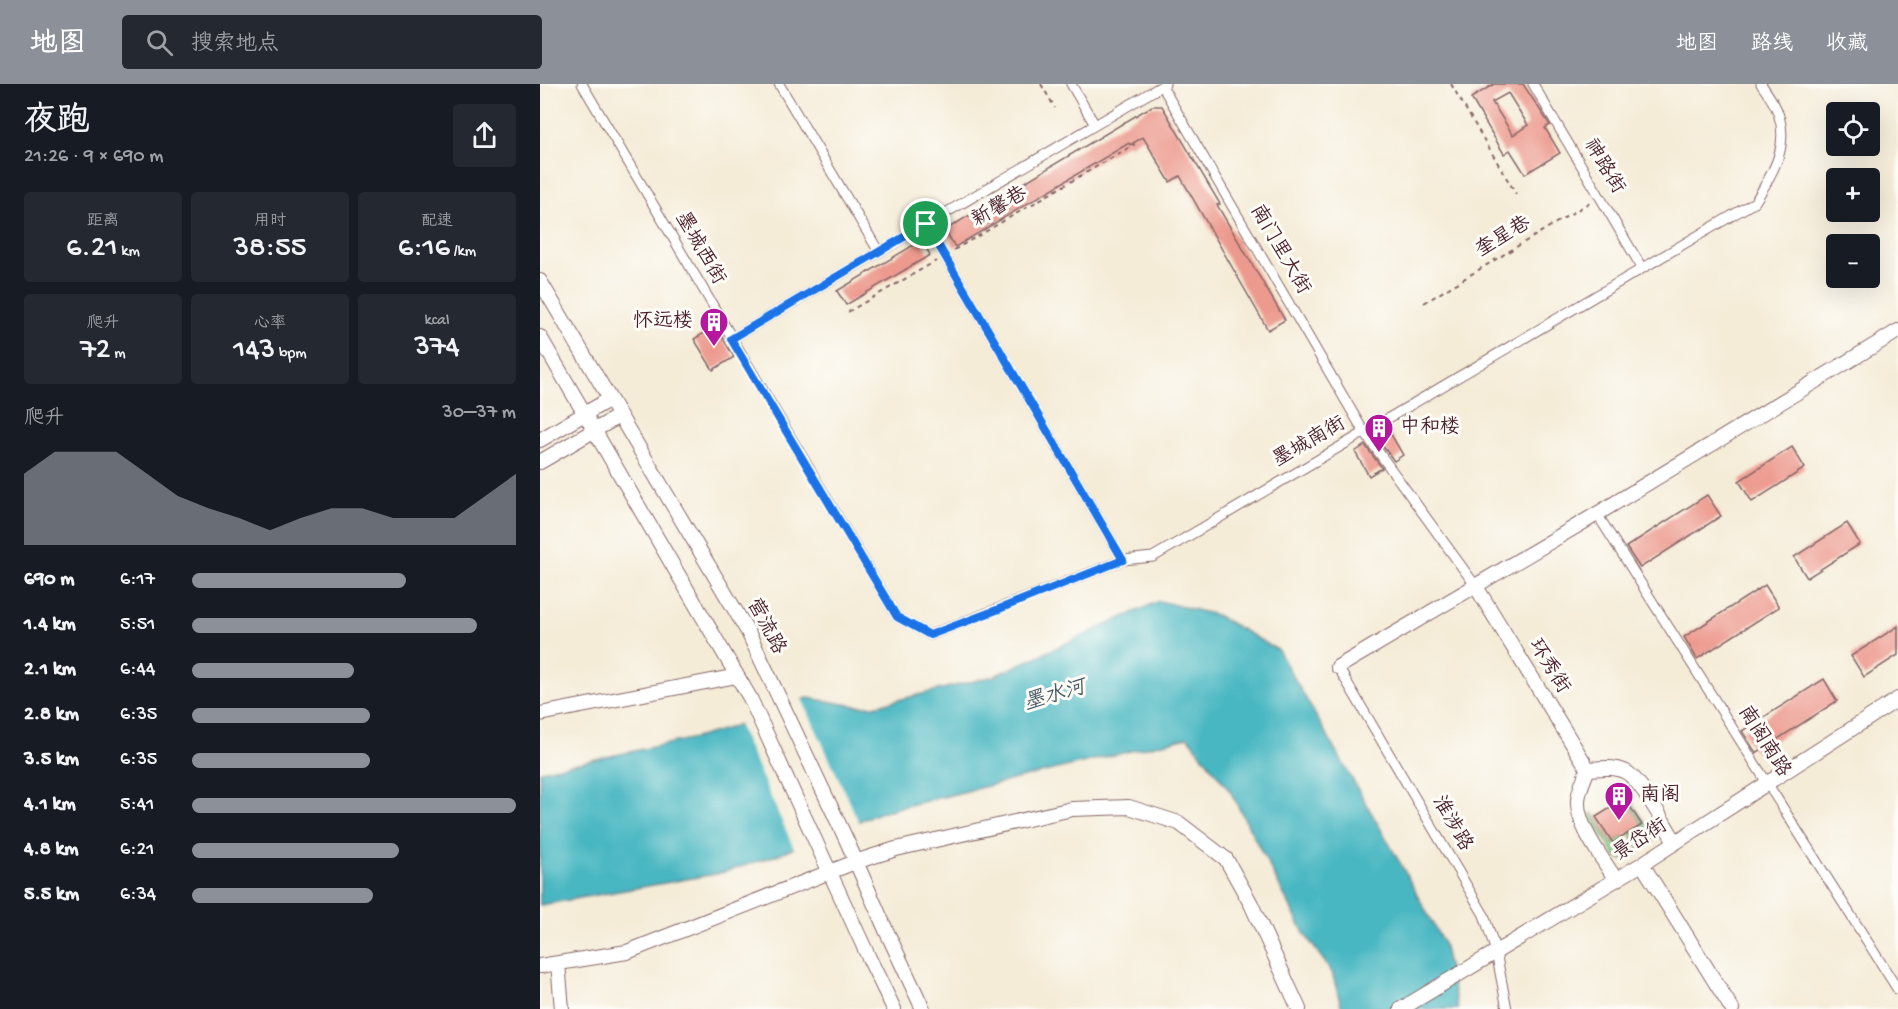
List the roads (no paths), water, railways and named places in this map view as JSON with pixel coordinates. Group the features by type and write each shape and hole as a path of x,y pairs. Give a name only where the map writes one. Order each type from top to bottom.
{"street":[{"name":"墨城西街","path":"582,84 897,617"},
{"path":"779,84 879,252"},
{"path":"1071,84 1095,125"},
{"name":"神路街","path":"1533,84 1642,268"},
{"name":"墨城南街","path":"897,617 930,635 1123,560 1153,557 1755,202 1774,171 1784,138 1778,112 1761,84"},
{"path":"731,339 1164,85"},
{"name":"南门里大街","path":"1164,85 1364,432 1475,585"},
{"path":"926,224 1123,560"},
{"name":"营流路","path":"540,281 748,632 923,1009"},
{"path":"1338,667 1597,514 1898,331"},
{"path":"540,337 750,698 894,1009"},
{"path":"540,440 610,399"},
{"path":"540,462 620,416"},
{"name":"南阁南路","path":"1597,514 1898,990"},
{"name":"环秀街","path":"1475,585 1588,769"},
{"name":"淮涉路","path":"1338,667 1484,915 1496,952 1507,1009"},
{"path":"540,714 737,676"},
{"name":"景岱街","path":"1401,1009 1642,864 1898,699"},
{"path":"1616,880 1582,822 1578,802 1581,785 1588,769 1607,768 1626,773 1640,786 1675,842"},
{"path":"540,966 627,952 855,862 896,849 1072,809 1129,807 1179,822 1226,859 1251,904 1299,1009"},
{"path":"1642,864 1732,1009"},
{"path":"558,963 562,1009"}],"water":[{"name":"墨水河","path":"1159,601 1216,615 1278,650 1403,868 1443,943 1458,1009 1342,1009 1332,972 1304,933 1230,791 1188,737 881,812 774,856 721,873 540,905 540,771 695,738 736,726 808,698 857,706 874,706 994,676"}],"place":[{"name":"怀远楼","path":"714,348"},
{"name":"中和楼","path":"1379,454"},
{"name":"南阁","path":"1619,822"}]}
